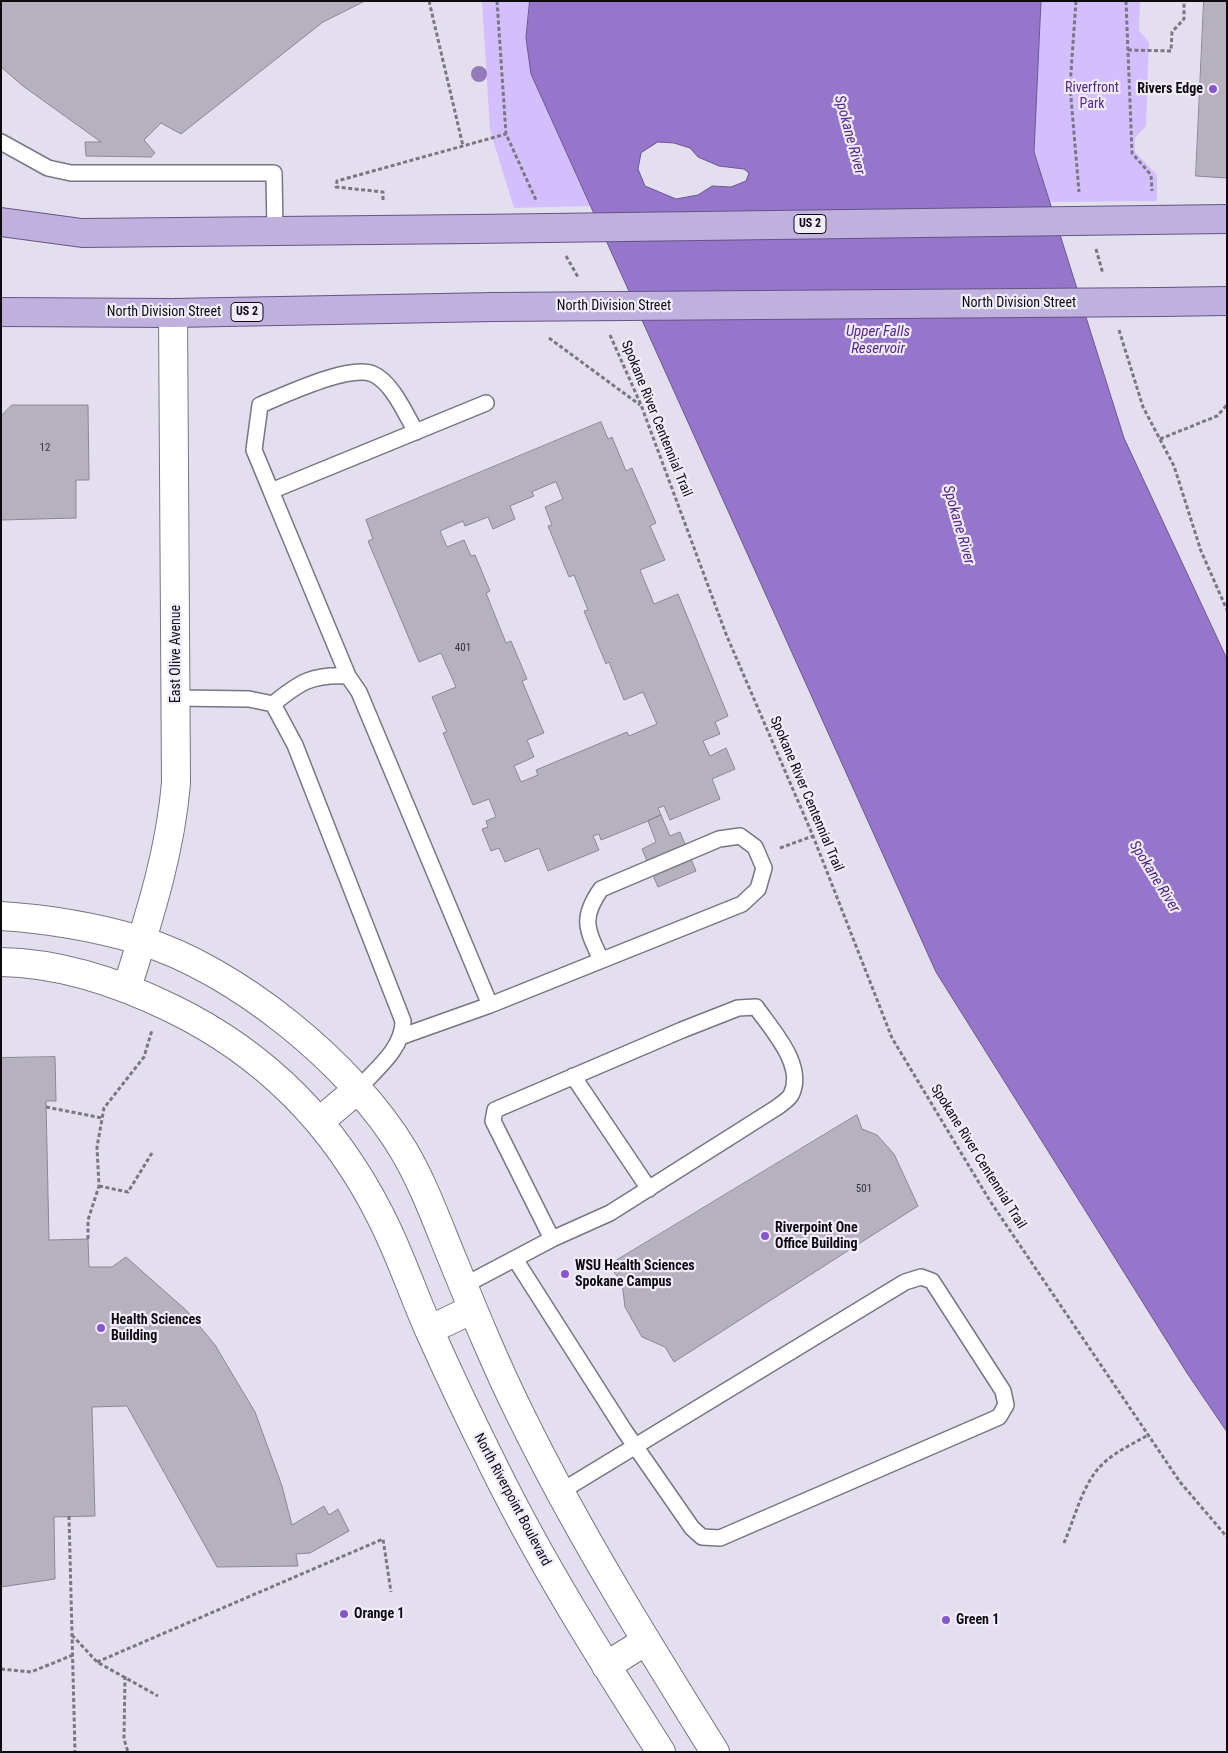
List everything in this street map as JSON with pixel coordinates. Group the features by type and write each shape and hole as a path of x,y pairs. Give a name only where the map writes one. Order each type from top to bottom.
{"main road":[{"name":"US 2","path":"1,222 82,233 1227,218"},
{"name":"North Division Street","path":"1,312 174,313 494,307 1227,301"}],"street":[{"name":"East Olive Avenue","path":"127,988 158,890 173,817 176,783 174,313"},
{"path":"1,916 61,923 142,941 182,958 247,993 290,1025 358,1089 385,1123 408,1158 422,1185 501,1374 560,1492 603,1570 715,1752"},
{"name":"North Riverpoint Boulevard","path":"1,962 50,966 86,975 127,988 196,1020 228,1039 287,1087 320,1122 342,1149 381,1216 461,1400 531,1539 606,1666 661,1752"},
{"path":"320,1122 358,1089"},
{"path":"429,1330 468,1297"},
{"path":"606,1666 646,1641"}],"lane":[{"path":"1,142 48,168 71,173 274,173 275,231"},
{"path":"416,432 392,390 373,374 347,372 260,405 254,450 348,676 358,692 490,1005"},
{"path":"271,490 486,403"},
{"path":"273,704 298,683 327,674 348,676"},
{"path":"176,698 249,699 273,704"},
{"path":"273,704 295,745 403,1021 403,1033 395,1048 358,1089"},
{"path":"400,1037 490,1005 742,904 758,890 764,868 755,846 740,836 719,839 601,889 590,906 588,931 601,960"},
{"path":"468,1297 515,1259 552,1239 610,1213 776,1108 790,1096 796,1076 786,1051 756,1007 738,1008 682,1030 495,1110 493,1122 552,1239"},
{"path":"573,1076 648,1189"},
{"path":"515,1259 634,1446 692,1528 702,1537 720,1538 999,1417 1006,1405 1003,1391 932,1281 921,1276 905,1282 634,1446 560,1492"}],"path":[{"path":"428,1 463,146"},
{"path":"497,1 506,134 538,205"},
{"path":"1076,1 1070,86 1080,195"},
{"path":"1126,1 1132,153 1151,175 1152,194"},
{"path":"1128,50 1172,51 1172,32 1184,19 1184,1"},
{"path":"383,201 383,192 336,187 337,181 506,134"},
{"path":"562,248 581,282"},
{"name":"Spokane River Centennial Trail","path":"609,333 641,405 726,634 813,836 892,1038 973,1175 1180,1482 1227,1537"},
{"path":"544,338 552,338 641,405"},
{"path":"1122,340 1143,407 1174,466 1201,550 1227,610"},
{"path":"1160,439 1217,416 1227,405"},
{"path":"760,856 813,836"},
{"path":"88,1239 88,1220 99,1186 97,1147 104,1108 144,1058 153,1027"},
{"path":"46,1107 102,1118"},
{"path":"99,1186 128,1192 152,1153"},
{"path":"1064,1543 1087,1487 1098,1469 1116,1453 1148,1435"},
{"path":"69,1516 75,1752"},
{"path":"97,1662 383,1539 391,1592"},
{"path":"72,1634 97,1662 158,1696"},
{"path":"1,1669 31,1672 73,1655"},
{"path":"124,1676 124,1739 128,1752"}],"green space":[{"path":"482,1 530,1 526,38 531,74 590,206 514,208 490,130"},
{"name":"Riverfront Park","path":"1041,1 1140,1 1139,30 1149,43 1146,126 1135,138 1135,152 1157,175 1157,201 1050,202 1034,152"}],"water":[{"name":"Upper Falls Reservoir","path":"530,1 1041,1 1034,152 1124,438 1227,659 1227,1432 1187,1373 936,972 531,74 526,38","holes":["658,142 674,143 690,148 698,157 719,166 744,169 749,173 746,181 731,187 712,186 698,195 676,199 645,186 638,169 641,153"]}],"building":[{"path":"1,1 365,1 323,22 181,134 161,123 144,140 155,153 151,157 86,156 85,142 101,142 23,86 1,67"},
{"name":"Rivers Edge","path":"1204,1 1227,1 1227,178 1196,176"},
{"path":"12,405 88,405 89,480 76,480 76,518 1,520 1,416"},
{"path":"601,422 608,439 612,437 626,471 632,468 656,523 650,526 665,560 640,570 654,604 678,594 728,716 715,722 720,734 703,741 710,756 726,748 735,769 712,779 720,799 670,820 664,806 658,808 661,815 648,821 601,840 599,834 593,836 599,850 548,871 539,848 505,862 499,848 491,851 482,829 488,827 486,821 496,817 489,799 473,805 443,733 447,732 432,697 456,687 441,653 419,662 368,541 373,539 366,520","holes":["556,482 563,499 545,507 552,525 548,526 569,577 574,575 588,610 584,611 606,664 609,662 624,700 643,692 657,724 629,736 627,732 536,770 538,775 521,782 514,766 534,757 527,740 544,733 522,681 527,679 511,641 506,643 486,593 490,591 475,555 471,556 464,540 447,547 440,531 463,521 465,526 488,517 493,529 515,519 510,506 534,496 532,492"]},
{"path":"661,815 670,836 680,832 696,871 658,887 642,849 656,842 648,821"},
{"name":"Health Sciences Building","path":"55,1057 56,1101 46,1101 49,1240 88,1239 89,1267 112,1267 126,1257 187,1311 215,1345 255,1412 282,1486 292,1525 324,1506 329,1515 338,1509 349,1531 310,1553 296,1554 298,1566 217,1567 127,1406 92,1407 95,1516 54,1517 55,1579 1,1587 1,1058"},
{"name":"Riverpoint One Office Building","path":"857,1115 862,1129 877,1135 894,1154 918,1206 674,1362 665,1347 642,1337 625,1307 622,1283 609,1265"}],"place":[{"name":"Rivers Edge","path":"1213,89"},
{"name":"Riverpoint One Office Building","path":"765,1236"},
{"name":"WSU Health Sciences Spokane Campus","path":"565,1274"},
{"name":"Health Sciences Building","path":"101,1328"},
{"name":"Orange 1","path":"344,1614"},
{"name":"Green 1","path":"946,1620"}],"water label":[{"name":"Spokane River","path":"849,135"},
{"name":"Spokane River","path":"958,525"},
{"name":"Spokane River","path":"1154,877"}]}
